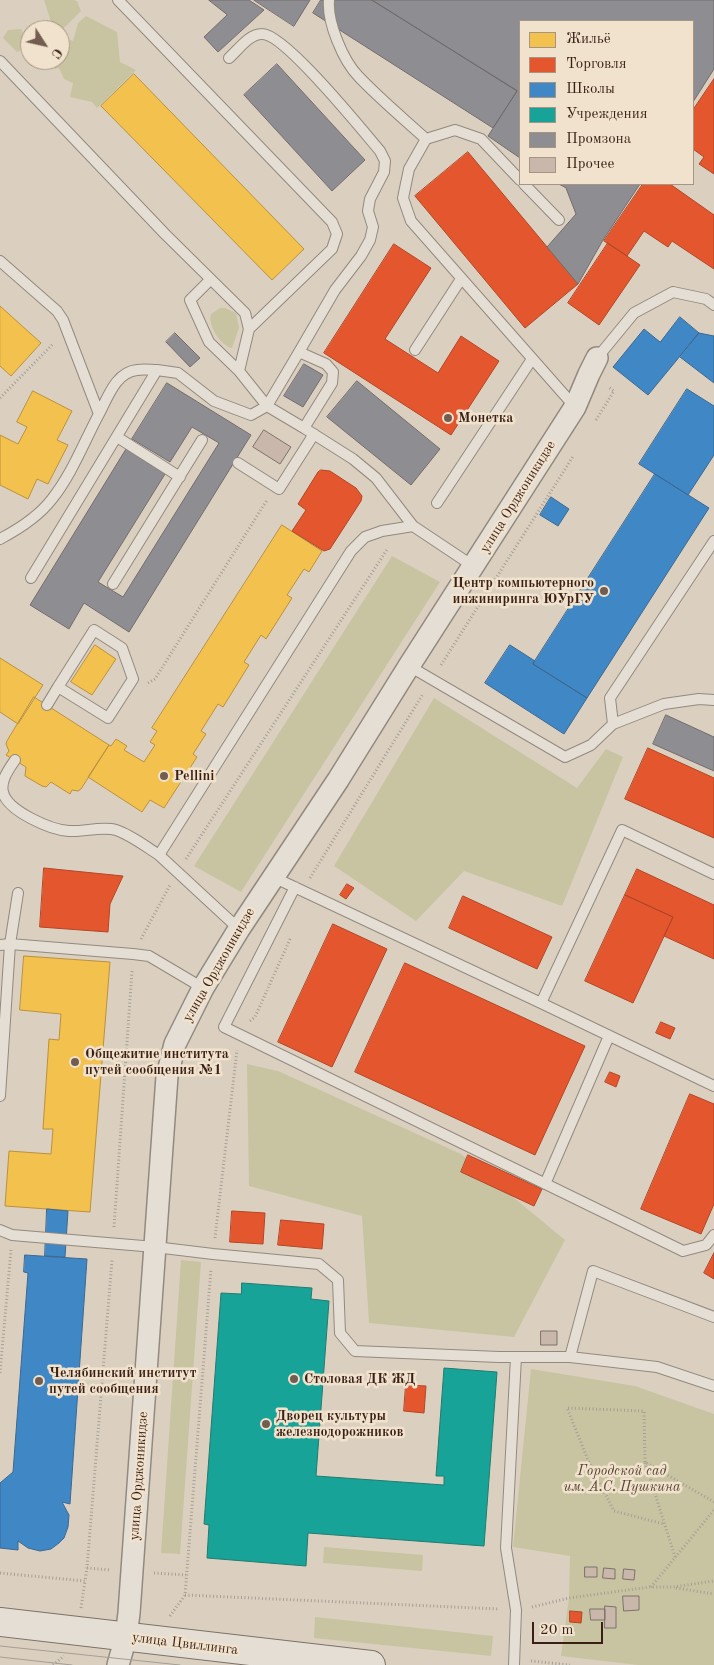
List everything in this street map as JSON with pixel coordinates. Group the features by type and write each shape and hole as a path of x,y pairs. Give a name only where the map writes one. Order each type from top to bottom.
{"main road":[{"name":"улица Цвиллинга","path":"0,1622 371,1665"}],"street":[{"name":"улица Орджоникидзе","path":"118,1665 126,1637 133,1562 167,1076 175,1044 203,988 239,929 338,780 575,407 593,366"}],"lane":[{"path":"118,0 332,222 337,234 332,249 249,329"},
{"path":"329,0 328,6 335,39 357,76 426,139"},
{"path":"0,539 38,513 52,499 63,482 113,387 123,374 136,370 158,370 178,374 214,401 238,412 250,415 267,406 335,290 361,256 370,240 373,227 368,211 370,199 384,172 385,161 380,151 298,57 275,38 265,33 254,35 229,58"},
{"path":"0,61 210,280 245,313 249,329 239,371"},
{"path":"519,179 481,139 455,130 426,139 409,169 403,198 411,221 575,407"},
{"path":"525,185 559,220"},
{"path":"0,261 56,311 67,330 99,414"},
{"path":"415,350 461,279"},
{"path":"210,280 190,300 209,342 239,371 267,406 353,459 376,478 413,526 473,566"},
{"path":"593,366 634,313 673,292 706,299 714,305"},
{"path":"299,352 326,364 333,372 332,382 304,428"},
{"path":"437,503 532,358"},
{"path":"31,578 158,370"},
{"path":"238,463 279,489 314,434"},
{"path":"118,437 180,476"},
{"path":"114,584 202,440"},
{"path":"159,855 351,551 364,537 382,531 413,526"},
{"path":"613,724 610,698 714,541"},
{"path":"47,706 58,687 94,630 122,648 133,680 108,718 58,687"},
{"path":"409,666 431,681 565,757 591,745 613,724 664,704 699,699 714,700"},
{"path":"15,760 5,776 2,791 10,805 48,827 68,831 114,830 128,836 159,855 239,929"},
{"path":"541,1003 622,830 714,874"},
{"path":"273,877 714,1086"},
{"path":"299,889 224,1026 545,1184 684,1250 706,1245 714,1235"},
{"path":"0,1096 5,945 18,893"},
{"path":"5,945 149,956 203,988"},
{"path":"545,1184 609,1036"},
{"path":"0,1230 12,1235 155,1247 319,1264 338,1280 340,1333 355,1351 570,1358 657,1367 714,1386"},
{"path":"570,1358 593,1271 714,1316"},
{"path":"514,1662 516,1610 506,1548 516,1357"}],"path":[{"path":"0,398 67,330"},
{"path":"593,366 614,391 593,424"},
{"path":"299,889 577,449"},
{"path":"133,680 148,683 155,679 275,487"},
{"path":"166,1642 169,1617 186,1595 213,1254 238,1033 255,1017 291,936"},
{"path":"0,1373 12,1235"},
{"path":"664,1524 614,1511 588,1460 567,1408 644,1411 645,1462 664,1524 674,1557"},
{"path":"645,1462 714,1502"},
{"path":"650,1587 714,1510"},
{"path":"186,1595 516,1610 569,1598 714,1581"},
{"path":"673,1587 714,1594"},
{"path":"514,1662 570,1665"}],"green space":[{"path":"44,0 77,1 81,11 70,22 70,20 50,20"},
{"path":"86,16 117,32 120,62 136,70 97,108 92,102 70,97 73,83 64,79 60,70 70,70 70,40 73,41 78,23"},
{"path":"20,29 20,50 17,52 3,38 8,30"},
{"path":"220,308 236,313 239,328 232,348 219,339 211,324 211,314"},
{"path":"392,556 440,582 241,892 194,866"},
{"path":"434,698 577,788 606,749 623,757 562,906 464,871 416,921 334,866"},
{"path":"247,1064 278,1071 461,1154 565,1240 514,1337 369,1323 362,1216 249,1186"},
{"path":"181,1260 201,1262 180,1554 161,1553"},
{"name":"Городской сад им. А.С. Пушкина","path":"531,1369 635,1386 714,1414 714,1665 638,1665 561,1656 569,1598 570,1556 513,1547"},
{"path":"324,1547 423,1555 422,1571 323,1563"},
{"path":"315,1617 493,1636 491,1656 314,1638"}],"building: Жильё":[{"path":"134,74 304,249 272,280 101,106"},
{"path":"0,306 41,343 11,376 0,366"},
{"path":"33,391 72,411 57,440 68,445 48,484 37,479 28,499 0,485 0,435 18,444 27,427 17,422"},
{"path":"282,525 322,551 309,572 304,569 287,595 292,598 266,639 261,635 244,662 249,665 223,707 218,704 201,731 206,734 193,754 197,757 164,808 150,800 142,812 88,777 109,745 111,746 116,739 127,746 124,750 144,762 155,745 150,742 157,731 152,728"},
{"path":"95,645 116,659 92,695 71,682"},
{"path":"0,658 43,685 18,724 0,712"},
{"path":"34,697 109,745 78,791 72,790 70,794 51,782 46,787 42,786 25,776 26,767 6,755 9,751 6,744 7,741"},
{"name":"Общежитие института путей сообщения №1","path":"24,956 110,962 90,1212 5,1206 9,1151 51,1154 53,1129 43,1129 49,1039 59,1040 61,1014 20,1010"}],"building: Торговля":[{"path":"714,79 714,174 699,164 704,157 694,150 694,109"},
{"path":"468,152 578,284 525,328 415,196"},
{"path":"642,185 671,185 714,215 714,269 672,241 668,247 644,231 627,256 604,241"},
{"path":"608,243 640,265 599,325 568,303"},
{"path":"394,244 431,268 385,339 438,373 461,336 499,361 451,435 324,353"},
{"path":"321,470 330,471 356,488 362,496 361,501 330,549 324,551 292,531 306,510 298,504"},
{"path":"648,748 714,778 714,838 625,799"},
{"path":"44,868 123,876 110,904 108,932 40,927"},
{"path":"637,869 714,905 714,959 664,936 673,917 625,895"},
{"path":"347,884 354,888 346,899 340,895"},
{"path":"625,895 673,917 633,1003 585,981"},
{"path":"463,896 552,937 537,969 449,928"},
{"path":"333,924 387,949 332,1067 278,1042"},
{"path":"405,963 585,1046 535,1155 355,1072"},
{"path":"661,1022 675,1028 670,1039 656,1033"},
{"path":"610,1072 620,1076 616,1087 605,1082"},
{"path":"690,1094 714,1104 714,1204 701,1234 641,1209"},
{"path":"468,1155 542,1189 534,1206 461,1172"},
{"path":"232,1211 265,1213 263,1244 230,1242"},
{"path":"281,1220 324,1224 322,1249 278,1245"},
{"path":"714,1253 714,1279 704,1273"},
{"path":"406,1385 426,1386 424,1413 404,1411"},
{"path":"570,1611 582,1612 581,1623 570,1622"}],"building: Школы":[{"path":"680,317 699,333 648,395 613,367 644,329 660,342"},
{"path":"699,333 714,336 714,383 680,357"},
{"path":"687,389 714,406 714,455 688,495 639,464"},
{"path":"655,474 709,508 587,698 533,664"},
{"path":"551,497 569,509 558,526 540,515"},
{"path":"510,645 535,661 533,664 587,698 564,734 485,683"},
{"path":"47,1209 68,1211 65,1257 45,1256"},
{"name":"Челябинский институт путей сообщения","path":"25,1255 87,1259 70,1504 62,1502 69,1515 68,1527 64,1538 59,1543 51,1549 40,1551 28,1548 18,1541 18,1550 0,1548 0,1483 13,1472 28,1273 24,1272"}],"building: Учреждения":[{"name":"Дворец культуры железнодорожников","path":"242,1283 312,1288 311,1299 329,1301 316,1476 444,1485 444,1476 436,1476 444,1368 497,1372 484,1546 308,1533 306,1566 207,1558 209,1525 204,1524 221,1293 241,1294"}],"building: Промзона":[{"path":"209,0 249,0 264,10 218,52 204,37 227,15"},
{"path":"254,0 310,0 294,26"},
{"path":"321,0 372,0 517,91 493,128 313,13"},
{"path":"372,0 714,0 714,69 694,100 694,20 519,20 519,157 488,136 517,91"},
{"path":"277,64 365,160 332,191 244,95"},
{"path":"561,185 639,185 603,240 578,284 547,247 576,214 566,188"},
{"path":"175,333 200,358 190,367 166,342"},
{"path":"304,364 323,375 303,407 284,396"},
{"path":"357,381 440,449 411,485 327,417"},
{"path":"167,383 251,435 129,632 84,603 69,629 30,605 126,449 165,474 98,582 123,597 219,443 192,427 170,462 132,439"},
{"path":"666,715 714,737 714,771 653,744"}],"building: Прочее":[{"path":"264,430 291,447 280,464 253,447"},
{"path":"541,1331 557,1331 557,1345 541,1345"},
{"path":"585,1567 597,1567 597,1577 585,1577"},
{"path":"604,1568 615,1569 615,1579 603,1578"},
{"path":"624,1569 635,1570 634,1580 623,1579"},
{"path":"623,1596 639,1596 639,1610 624,1611"},
{"path":"605,1606 616,1607 616,1628 605,1628"},
{"path":"590,1609 605,1609 605,1620 591,1620"}],"tram line":[{"path":"0,1646 180,1665"},
{"path":"0,1657 72,1665"}],"place":[{"name":"Монетка","path":"448,418"},
{"name":"Центр компьютерного инжиниринга ЮУрГУ","path":"604,591"},
{"name":"Pellini","path":"164,776"},
{"name":"Общежитие института путей сообщения №1","path":"75,1062"},
{"name":"Столовая ДК ЖД","path":"294,1379"},
{"name":"Челябинский институт путей сообщения","path":"39,1381"},
{"name":"Дворец культуры железнодорожников","path":"266,1424"}]}
